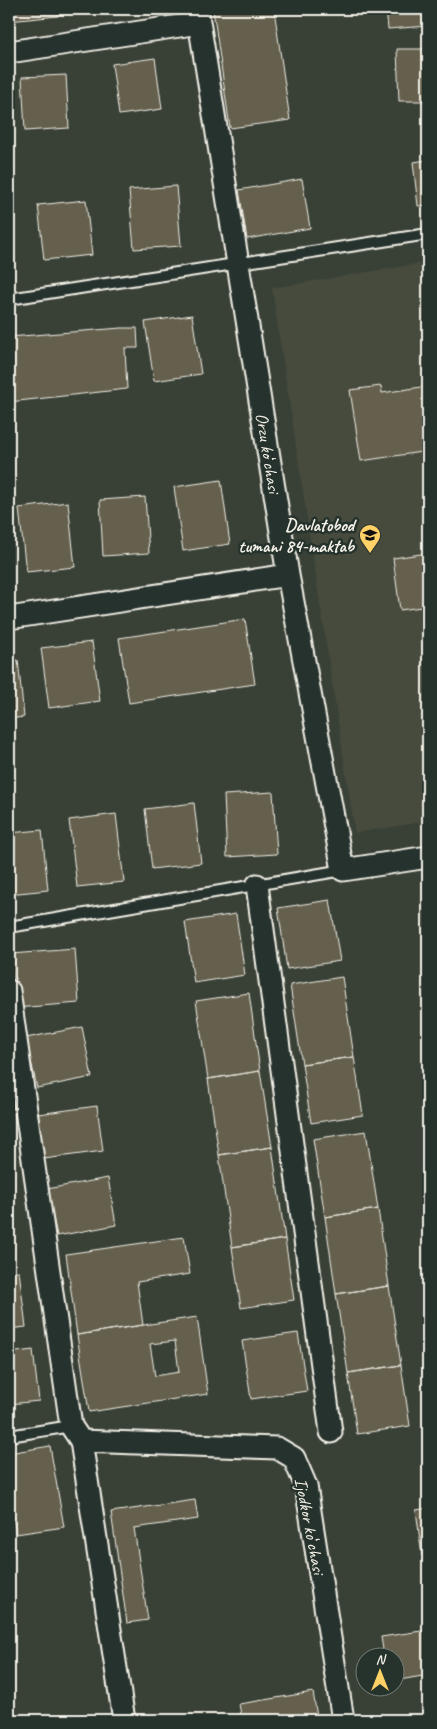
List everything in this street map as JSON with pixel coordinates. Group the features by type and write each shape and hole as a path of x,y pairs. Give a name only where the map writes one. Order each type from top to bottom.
{"street":[{"path":"9,52 198,16"},
{"name":"Orzu koʻchasi","path":"198,16 288,575 343,870"},
{"path":"9,618 288,575"},
{"path":"343,870 428,857"},
{"path":"257,885 331,1432"},
{"path":"9,991 76,1433 124,1720"},
{"name":"Ijodkor koʻchasi","path":"76,1433 277,1448 294,1458 306,1486 343,1720"}],"lane":[{"path":"9,299 428,234"},
{"path":"9,927 343,870"},
{"path":"9,1436 76,1433"}],"shaded area":[{"name":"Davlatobod tumani 84-maktab","path":"428,262 428,821 355,833 272,288"}],"building":[{"path":"9,9 57,9 58,16 9,21"},
{"path":"213,9 274,9 290,120 230,128"},
{"path":"386,9 428,9 428,26 388,29"},
{"path":"397,49 428,49 428,101 399,101"},
{"path":"155,58 162,109 119,115 112,64"},
{"path":"66,75 69,128 25,131 22,77"},
{"path":"428,160 428,205 418,206 413,162"},
{"path":"302,179 310,228 247,239 239,190"},
{"path":"176,186 181,246 134,249 129,190"},
{"path":"86,200 92,255 44,260 38,205"},
{"path":"192,315 201,374 154,381 145,322"},
{"path":"137,328 138,348 125,348 127,389 9,402 9,337"},
{"path":"381,386 382,393 428,386 428,451 361,461 350,390"},
{"path":"221,480 230,544 183,551 174,487"},
{"path":"145,497 149,553 103,556 100,500"},
{"path":"68,502 75,567 26,572 19,508"},
{"path":"428,553 428,606 400,610 393,558"},
{"path":"245,619 255,684 129,703 119,638"},
{"path":"92,642 100,701 49,708 41,648"},
{"path":"18,660 24,717 9,719 9,661"},
{"path":"273,792 277,854 227,857 224,795"},
{"path":"194,803 201,863 152,869 145,809"},
{"path":"116,814 124,882 77,887 69,820"},
{"path":"42,830 48,890 9,894 9,833"},
{"path":"330,900 340,961 287,969 278,908"},
{"path":"236,914 245,975 194,983 185,922"},
{"path":"75,949 79,1003 15,1008 11,954"},
{"path":"342,977 354,1057 302,1064 290,985"},
{"path":"249,993 260,1071 208,1079 196,1001"},
{"path":"82,1027 92,1077 37,1088 26,1038"},
{"path":"354,1057 363,1115 311,1123 302,1064"},
{"path":"260,1071 272,1147 219,1155 208,1079"},
{"path":"97,1106 103,1151 44,1159 38,1114"},
{"path":"366,1131 378,1209 325,1217 313,1139"},
{"path":"272,1147 285,1239 232,1247 219,1155"},
{"path":"108,1178 116,1225 57,1236 47,1189"},
{"path":"378,1209 389,1286 336,1294 325,1217"},
{"path":"184,1237 190,1274 137,1282 143,1325 77,1335 66,1254"},
{"path":"285,1239 294,1300 241,1308 232,1247"},
{"path":"19,1271 26,1327 9,1329 9,1272"},
{"path":"389,1286 401,1365 348,1373 336,1294"},
{"path":"197,1317 208,1394 89,1412 77,1335","holes":["175,1341 179,1372 155,1376 150,1344"]},
{"path":"298,1333 307,1391 251,1399 242,1341"},
{"path":"33,1350 39,1401 9,1404 9,1353"},
{"path":"401,1365 410,1426 357,1434 348,1373"},
{"path":"50,1446 64,1527 16,1534 9,1492 9,1453"},
{"path":"195,1500 198,1519 134,1528 148,1620 127,1623 111,1512"},
{"path":"428,1508 428,1555 422,1556 416,1510"},
{"path":"428,1630 428,1675 404,1679 404,1646 382,1646 381,1637"},
{"path":"313,1692 317,1717 294,1720 242,1720 239,1704"}],"place":[{"name":"Davlatobod tumani 84-maktab","path":"370,554"}]}
